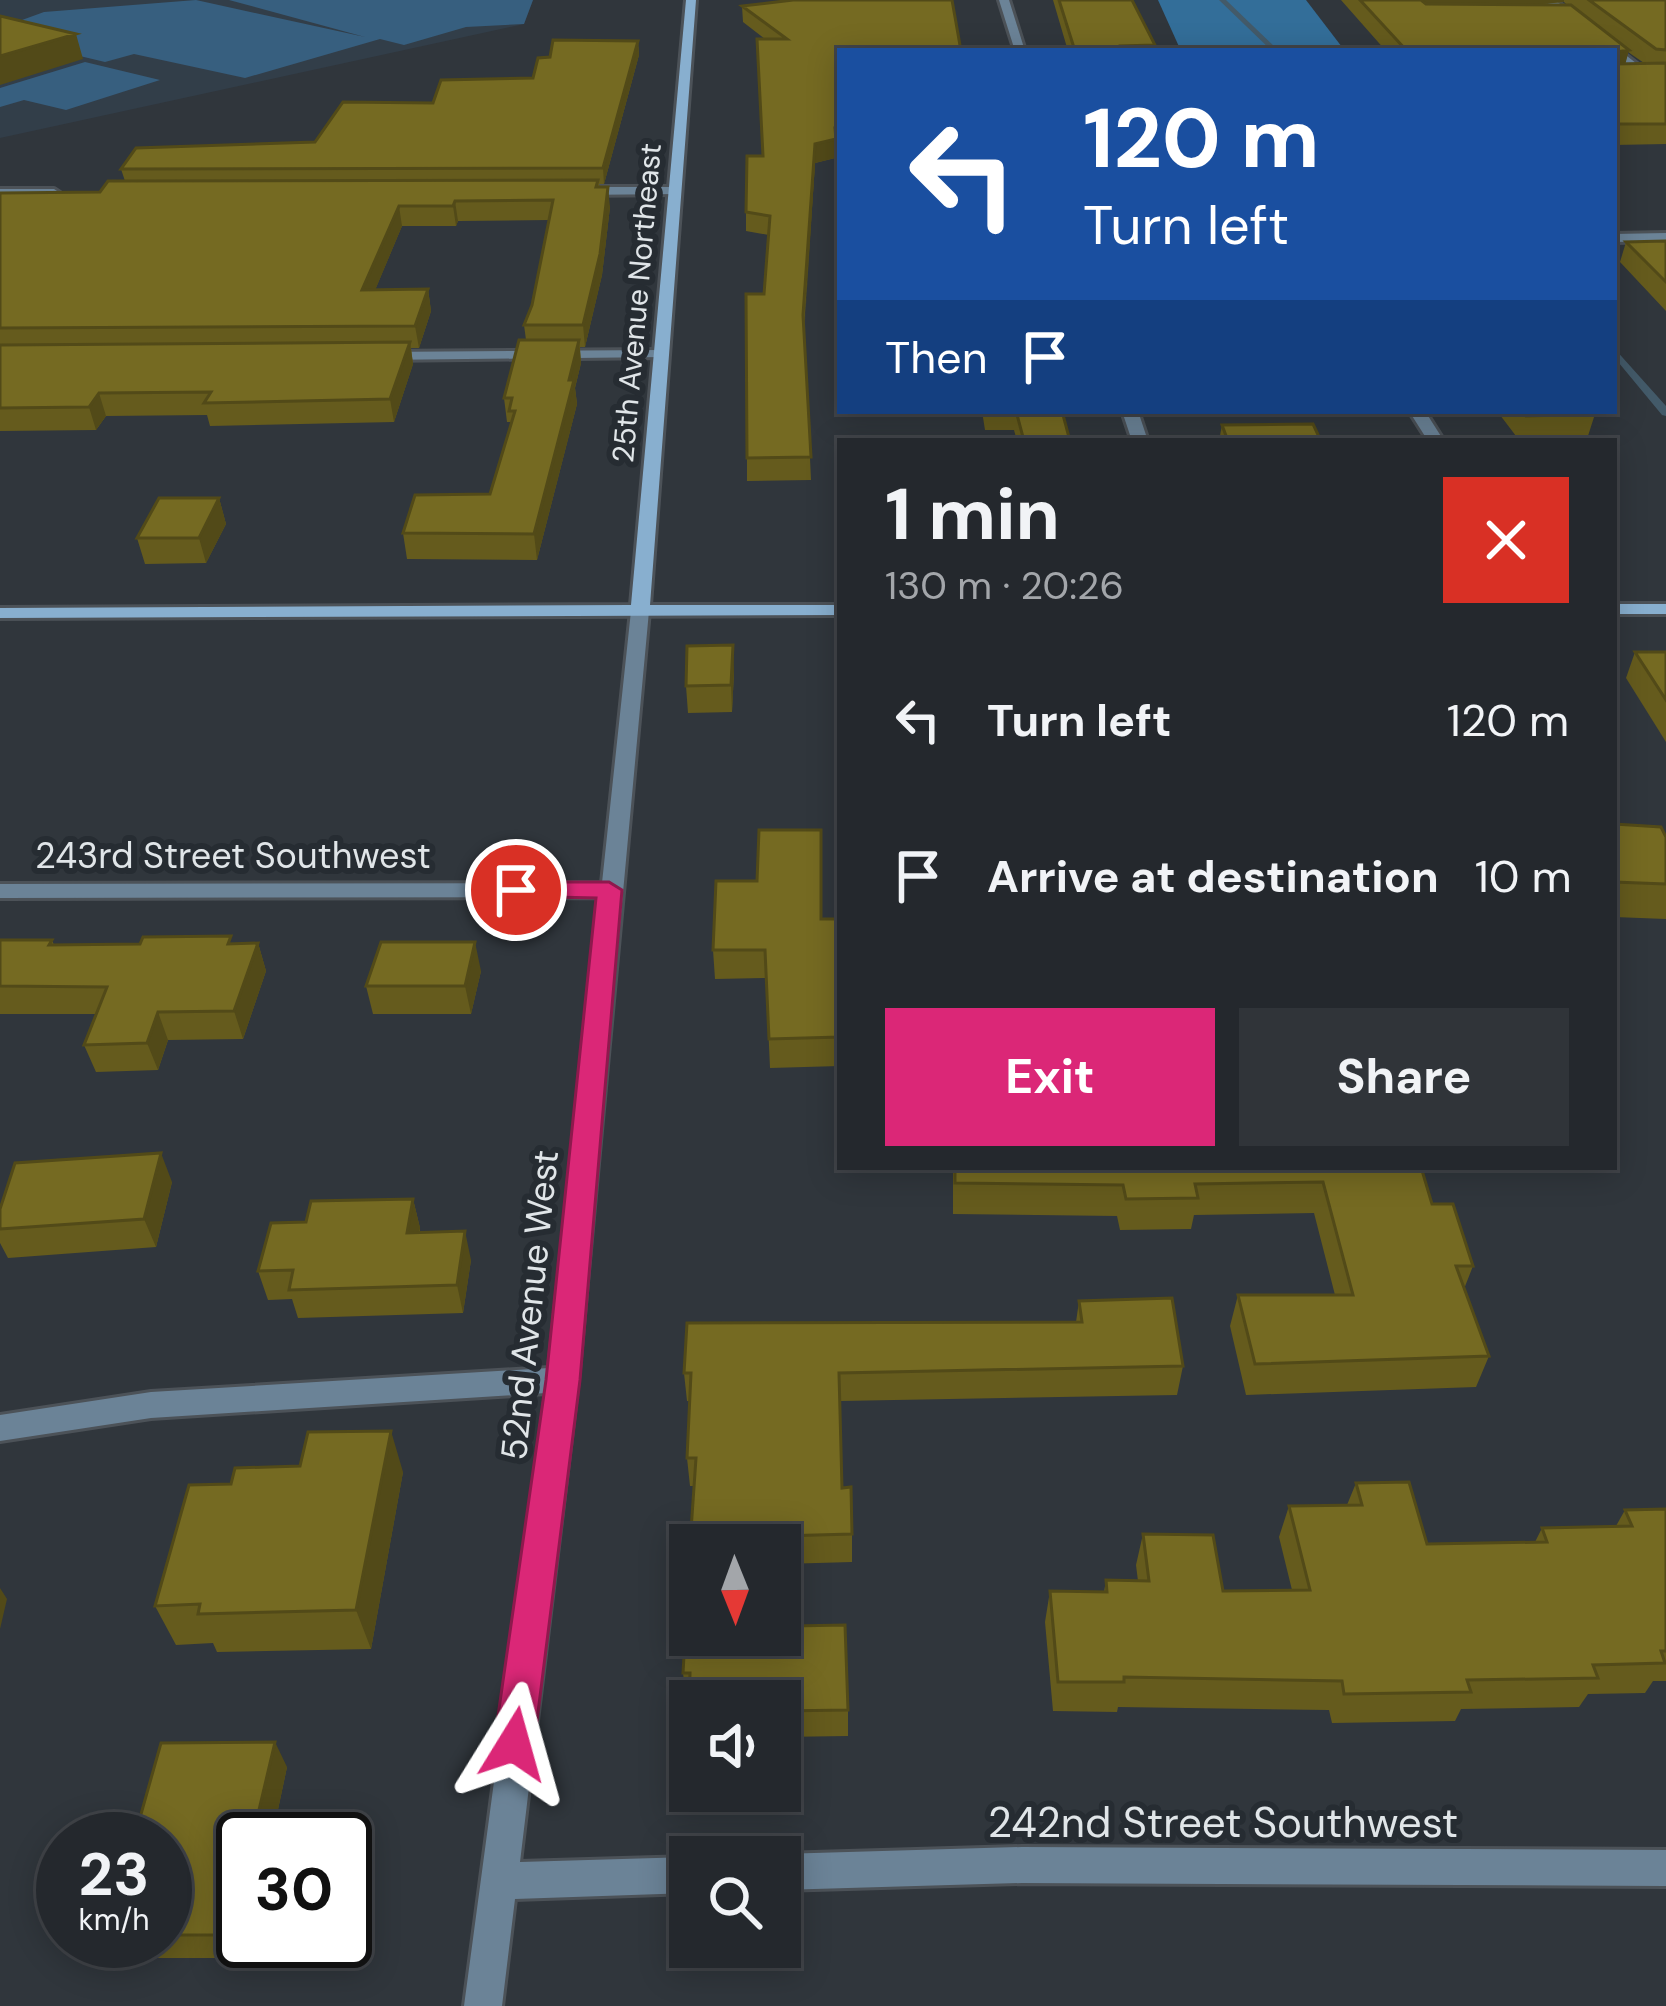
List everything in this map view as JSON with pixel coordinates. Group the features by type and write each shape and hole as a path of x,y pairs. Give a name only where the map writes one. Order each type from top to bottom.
{"street":[{"name":"25th Avenue Northeast","path":"640,611 691,0"},
{"path":"1004,0 1019,48"},
{"path":"1550,0 1611,48"},
{"path":"1547,16 1571,16"},
{"path":"1617,53 1646,76"},
{"path":"1630,76 1666,76"},
{"path":"559,191 675,190"},
{"path":"0,193 70,193"},
{"path":"1617,238 1666,237"},
{"path":"353,356 658,354"},
{"path":"1617,609 1666,609"},
{"path":"0,613 837,610"},
{"name":"52nd Avenue West","path":"483,2006 563,1380 640,611"},
{"name":"243rd Street Southwest","path":"0,891 609,890"},
{"path":"0,1428 151,1405 563,1380"},
{"name":"242nd Street Southwest","path":"801,1871 1022,1865 1666,1868"},
{"path":"496,1880 669,1876"}],"shaded area":[{"path":"0,0 533,0 524,24 0,138"},
{"path":"196,0 365,37 229,0 533,0 524,24 466,27 404,45 380,39 245,78 134,54 105,62 0,37 0,28 44,12"},
{"path":"1158,0 1306,0 1343,48 1180,48"},
{"path":"85,62 160,80 66,110 24,100 0,107 0,88"}],"building":[{"path":"793,0 952,0 960,48 837,48 836,139 815,144 803,315 811,457 747,458 746,294 764,294 770,216 746,212 747,156 763,156 757,39 787,39 742,6"},
{"path":"1059,0 1132,0 1155,45 1122,48 1074,48"},
{"path":"1360,0 1571,5 1629,50 1617,52 1617,48 1404,48"},
{"path":"1589,0 1666,0 1666,50 1656,49"},
{"path":"0,16 76,34 0,56"},
{"path":"553,40 638,41 603,168 121,169 136,148 315,142 343,102 433,103 441,80 533,78 538,58 550,57"},
{"path":"1666,63 1666,124 1617,124 1617,64"},
{"path":"598,180 596,187 608,187 600,254 583,325 524,325 553,200 399,206 362,290 428,289 415,326 0,328 0,193 100,192 108,181"},
{"path":"1666,241 1666,282 1626,242"},
{"path":"519,340 579,340 569,380 574,380 534,534 403,533 415,495 490,494 515,411 509,411 512,398 504,398"},
{"path":"410,342 390,399 204,403 211,392 99,393 89,407 0,408 0,345"},
{"path":"1017,414 1063,414 1069,438 1023,438"},
{"path":"1313,424 1320,438 1227,438 1222,425"},
{"path":"159,498 219,498 199,538 137,538"},
{"path":"733,645 731,685 686,686 687,646"},
{"path":"1635,652 1666,652 1666,700"},
{"path":"1617,824 1661,827 1666,837 1666,884 1617,882"},
{"path":"759,830 821,830 821,919 837,919 837,1037 769,1039 765,950 713,950 716,881 757,881"},
{"path":"231,936 228,944 258,943 234,1011 158,1012 147,1043 84,1045 107,987 0,986 0,940 140,944 143,937"},
{"path":"381,942 475,942 465,986 366,986"},
{"path":"161,1153 144,1219 0,1229 0,1209 15,1163"},
{"path":"955,1170 1422,1170 1432,1204 1453,1204 1473,1266 1456,1266 1489,1356 1255,1364 1238,1295 1353,1295 1323,1182 1195,1184 1198,1198 1126,1199 1123,1185 955,1183"},
{"path":"413,1199 407,1233 465,1231 457,1285 289,1290 293,1270 258,1271 271,1223 306,1222 311,1201"},
{"path":"1172,1298 1183,1366 839,1373 842,1488 851,1487 852,1534 801,1535 801,1524 691,1524 696,1458 687,1458 691,1373 684,1373 687,1323 1082,1322 1079,1301"},
{"path":"391,1431 356,1610 198,1614 200,1604 155,1606 189,1485 231,1484 235,1468 300,1466 308,1432"},
{"path":"1409,1482 1427,1544 1547,1542 1542,1528 1632,1526 1625,1510 1666,1509 1666,1651 1661,1651 1665,1663 1593,1665 1598,1678 1467,1680 1471,1692 1344,1694 1342,1681 1124,1677 1124,1682 1058,1682 1050,1591 1107,1592 1106,1580 1149,1581 1143,1534 1213,1535 1223,1591 1310,1590 1289,1506 1362,1505 1356,1483"},
{"path":"845,1625 848,1710 801,1711 801,1680 690,1680 690,1673 683,1673 684,1656 801,1656 801,1626"},
{"path":"275,1742 259,1810 271,1812 216,1812 216,1935 192,1935 192,1812 142,1812 161,1743"}],"waterway":[{"path":"1222,0 1273,48"},
{"path":"1617,355 1666,413"}],"route":[{"path":"514,1744 563,1380 609,890 516,890"}]}
